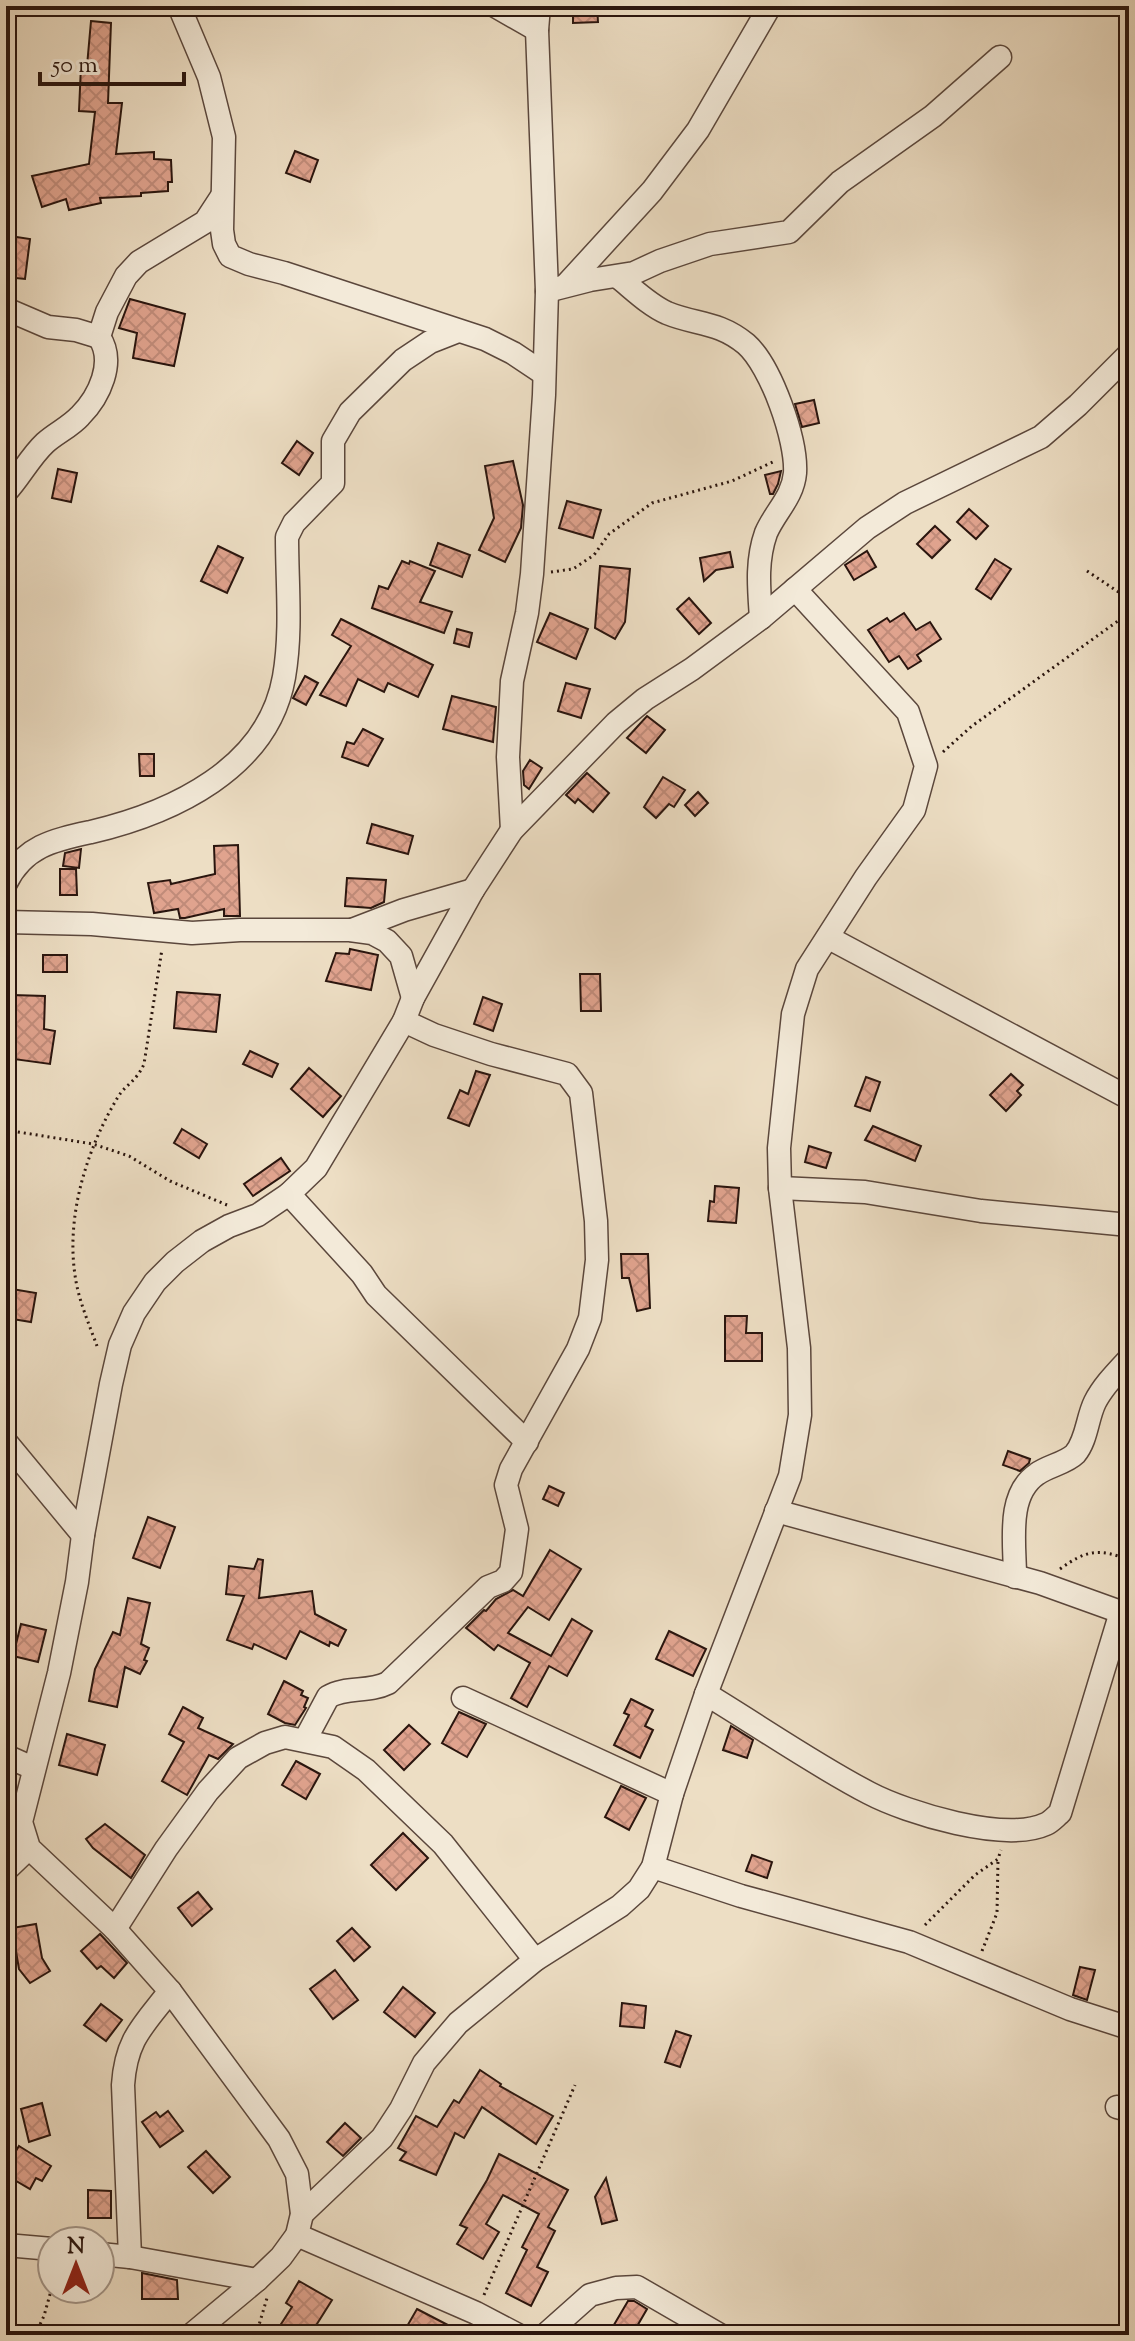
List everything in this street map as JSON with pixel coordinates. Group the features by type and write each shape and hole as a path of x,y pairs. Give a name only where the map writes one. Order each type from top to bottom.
{"street":[{"path":"179,6 209,77 224,137 224,244 230,256 485,339 543,373"},
{"path":"495,6 537,30"},
{"path":"512,830 508,757 512,681 532,574 543,373 556,288 537,30 539,6"},
{"path":"556,288 652,191 698,130 770,6"},
{"path":"556,288 634,273 691,249 789,232 840,182 933,116 1000,57"},
{"path":"99,337 107,312 126,276 139,262 205,222 222,196"},
{"path":"618,277 649,303 668,314 716,325 745,344 759,358 770,381 791,446 795,473 790,494 775,515 760,556 761,618"},
{"path":"6,309 48,327 76,330 99,337 106,348 107,360 103,379 82,414 44,444 6,492"},
{"path":"6,883 13,868 46,842 139,820 194,795 226,772 260,737 275,708 283,680 288,635 287,537 294,523 333,483 333,441 350,412 403,360 430,342 458,331"},
{"path":"300,2225 297,2174 279,2139 170,1991 115,1929 29,1848 21,1822 59,1673 111,1384 120,1345 134,1313 155,1282 193,1248 229,1226 258,1215 289,1194 316,1168 404,1021 413,998 473,890 512,830 626,715 761,618 867,528 905,503 1041,437 1129,354"},
{"path":"191,2335 281,2257 300,2225 382,2138 401,2109 424,2063 440,2043 486,1999 535,1960 620,1906 639,1889 653,1867 672,1794 706,1694 790,1476 800,1415 799,1348 780,1188 779,1148 793,1014 807,969 866,877 914,810 926,766 908,712 795,589"},
{"path":"350,930 473,890"},
{"path":"6,922 92,924 166,932 350,930 372,933 387,941 401,956 413,998"},
{"path":"829,938 1129,1098"},
{"path":"305,1740 328,1697 341,1692 375,1689 388,1683 488,1587 503,1581 511,1572 517,1529 506,1485 511,1469 578,1349 590,1318 596,1221 581,1093 567,1074 491,1054 434,1035 404,1021"},
{"path":"780,1188 865,1192 981,1211 1129,1225"},
{"path":"289,1194 362,1274 376,1295 527,1442"},
{"path":"1015,1577 1015,1508 1020,1491 1029,1480 1049,1466 1074,1455 1095,1402 1129,1359"},
{"path":"6,1442 83,1535"},
{"path":"706,1694 870,1794 931,1817 978,1828 1004,1830 1046,1824 1060,1813 1125,1614 1040,1583 776,1511"},
{"path":"463,1698 672,1794"},
{"path":"115,1929 166,1849 208,1791 238,1758 265,1743 285,1737 333,1747 366,1770 403,1803 443,1844 535,1960"},
{"path":"6,1756 33,1768"},
{"path":"6,1870 29,1848"},
{"path":"653,1867 741,1896 909,1942 1070,2009 1129,2028"},
{"path":"130,2257 123,2085 125,2060 135,2036 170,1991"},
{"path":"300,2225 518,2335"},
{"path":"6,2245 36,2248"},
{"path":"116,2256 257,2280"},
{"path":"545,2335 590,2295 616,2288 637,2287 720,2335"}],"path":[{"path":"532,574 573,569 594,555 609,534 652,503 732,481 774,461 791,446"},
{"path":"1087,571 1129,599"},
{"path":"926,766 972,726 1129,613"},
{"path":"97,1346 75,1277 74,1255 81,1188 93,1144 119,1094 137,1078 144,1064 166,932"},
{"path":"6,1130 93,1144 129,1156 205,1198 258,1215"},
{"path":"1040,1583 1075,1558 1087,1554 1109,1552 1129,1560"},
{"path":"974,1969 997,1913 998,1859 1004,1830"},
{"path":"909,1942 975,1875 998,1859"},
{"path":"476,2313 575,2085"},
{"path":"35,2335 47,2305"}],"building":[{"path":"573,6 597,6 598,22 573,23"},
{"path":"91,21 111,23 108,103 122,103 116,154 154,152 154,159 171,160 172,182 168,182 168,191 100,198 101,203 69,210 66,199 42,207 32,176 89,164 95,112 79,111 81,66 87,66"},
{"path":"295,151 318,160 310,182 286,173"},
{"path":"10,236 30,239 25,279 6,277 6,241"},
{"path":"130,299 185,314 174,366 133,358 137,333 119,328"},
{"path":"814,400 819,423 802,427 795,404"},
{"path":"297,441 313,453 299,475 282,463"},
{"path":"513,461 523,505 521,528 505,562 479,550 494,518 485,466"},
{"path":"58,469 77,473 71,502 52,498"},
{"path":"781,471 778,484 770,494 765,475"},
{"path":"567,501 601,510 593,538 559,528"},
{"path":"969,509 988,526 976,539 957,522"},
{"path":"935,526 950,540 932,558 917,544"},
{"path":"438,543 470,555 462,577 430,565"},
{"path":"218,546 243,558 227,593 201,581"},
{"path":"867,551 876,567 854,580 845,565"},
{"path":"730,552 733,567 716,570 704,581 700,558"},
{"path":"995,559 1011,569 991,599 976,589"},
{"path":"402,561 435,571 420,602 452,612 444,633 372,608 379,586 388,589"},
{"path":"600,566 630,569 625,622 615,639 595,628"},
{"path":"689,598 711,623 699,634 677,609"},
{"path":"550,613 588,629 576,659 537,642"},
{"path":"904,613 916,630 930,622 941,639 917,655 921,661 908,669 899,656 889,662 868,630 887,618 890,622"},
{"path":"341,619 433,665 418,697 388,683 384,692 358,679 346,706 320,695 351,646 332,635"},
{"path":"457,629 472,633 469,647 454,643"},
{"path":"305,676 318,683 306,705 293,698"},
{"path":"566,683 590,689 581,718 558,711"},
{"path":"452,696 496,707 493,742 443,729"},
{"path":"647,716 665,730 646,753 627,738"},
{"path":"363,729 383,739 368,766 342,757 347,742 354,744"},
{"path":"139,754 154,754 154,776 140,776"},
{"path":"530,760 542,768 529,789 524,785 523,771"},
{"path":"587,773 609,793 593,812 578,799 575,803 566,795"},
{"path":"663,777 685,790 674,807 669,804 656,818 644,807"},
{"path":"698,792 708,803 695,816 685,805"},
{"path":"372,824 413,836 408,854 367,843"},
{"path":"238,845 240,916 224,916 224,909 185,918 180,918 178,909 154,913 148,883 170,880 171,884 215,874 214,846"},
{"path":"81,849 79,868 63,866 65,853"},
{"path":"60,869 76,869 77,895 60,895"},
{"path":"347,878 386,880 384,902 371,908 345,906"},
{"path":"350,949 378,955 371,990 326,981 336,953 349,954"},
{"path":"43,955 67,955 67,972 43,972"},
{"path":"580,974 600,974 601,1011 581,1011"},
{"path":"177,992 220,995 216,1032 174,1028"},
{"path":"12,995 45,996 44,1029 55,1031 50,1064 6,1058 6,1025 12,1026"},
{"path":"483,997 502,1004 493,1031 474,1024"},
{"path":"250,1051 278,1064 272,1077 243,1064"},
{"path":"309,1068 341,1096 323,1117 291,1089"},
{"path":"476,1071 490,1075 469,1126 448,1118 460,1090 468,1094"},
{"path":"1011,1074 1023,1085 1017,1091 1021,1095 1006,1111 990,1095"},
{"path":"866,1077 880,1082 870,1111 855,1106"},
{"path":"873,1126 921,1146 915,1161 865,1140"},
{"path":"182,1129 207,1144 199,1158 174,1143"},
{"path":"809,1146 831,1153 826,1168 805,1162"},
{"path":"281,1158 290,1171 253,1196 244,1184"},
{"path":"715,1186 739,1188 736,1223 708,1221"},
{"path":"621,1254 648,1254 650,1308 637,1311 629,1278 622,1278"},
{"path":"6,1288 36,1293 31,1322 6,1318"},
{"path":"725,1316 747,1316 746,1333 762,1333 762,1361 725,1361"},
{"path":"1008,1451 1030,1459 1029,1463 1020,1471 1003,1465"},
{"path":"549,1486 564,1493 558,1506 543,1499"},
{"path":"148,1517 175,1527 160,1568 133,1558"},
{"path":"550,1550 581,1569 549,1620 528,1607 508,1633 551,1656 572,1619 592,1631 567,1676 549,1666 527,1707 511,1698 530,1663 498,1645 494,1650 466,1628 496,1599 513,1590 523,1596"},
{"path":"258,1559 263,1560 259,1598 312,1591 315,1614 346,1630 338,1646 330,1642 329,1646 300,1631 286,1659 254,1644 252,1649 227,1640 244,1596 226,1594 229,1566 254,1569"},
{"path":"128,1598 150,1603 141,1644 149,1648 144,1660 147,1661 140,1674 125,1667 117,1707 89,1701 95,1669 113,1632 120,1635"},
{"path":"21,1624 46,1630 38,1662 13,1656"},
{"path":"669,1631 706,1649 693,1676 656,1659"},
{"path":"284,1681 303,1691 301,1695 308,1698 306,1708 295,1725 268,1714"},
{"path":"631,1699 653,1710 645,1726 653,1730 640,1758 614,1745 629,1715 624,1713"},
{"path":"183,1707 203,1718 198,1728 233,1744 218,1759 209,1755 187,1795 162,1781 184,1742 169,1734"},
{"path":"459,1712 486,1724 467,1757 442,1743"},
{"path":"409,1725 430,1744 404,1770 384,1750"},
{"path":"731,1726 753,1740 747,1758 723,1750"},
{"path":"67,1734 105,1745 97,1775 59,1765"},
{"path":"296,1761 320,1774 306,1799 282,1785"},
{"path":"621,1786 646,1798 629,1830 605,1817"},
{"path":"105,1824 145,1855 131,1878 86,1839"},
{"path":"403,1833 428,1858 396,1890 371,1865"},
{"path":"752,1855 772,1862 767,1878 746,1871"},
{"path":"198,1892 212,1909 192,1926 178,1908"},
{"path":"36,1924 42,1958 50,1971 30,1983 19,1969 12,1928"},
{"path":"352,1928 370,1947 354,1961 337,1941"},
{"path":"100,1934 127,1963 114,1978 101,1966 97,1969 81,1951"},
{"path":"1080,1967 1095,1970 1087,2000 1073,1995"},
{"path":"335,1970 358,2000 333,2019 310,1989"},
{"path":"403,1987 435,2013 415,2037 384,2012"},
{"path":"622,2003 646,2006 644,2028 620,2026"},
{"path":"101,2004 122,2020 106,2041 84,2025"},
{"path":"676,2031 691,2036 680,2067 665,2062"},
{"path":"480,2070 500,2086 553,2116 536,2144 482,2107 464,2138 455,2133 436,2175 400,2160 406,2152 398,2148 416,2116 437,2127 454,2100 459,2103"},
{"path":"42,2103 50,2135 29,2142 21,2109"},
{"path":"168,2111 183,2131 160,2147 142,2122 156,2112 160,2117"},
{"path":"345,2123 361,2138 343,2156 327,2142"},
{"path":"19,2146 51,2166 42,2181 36,2178 30,2189 6,2175 6,2167"},
{"path":"206,2151 230,2177 213,2193 188,2167"},
{"path":"499,2154 568,2190 548,2227 555,2231 537,2267 548,2272 531,2306 506,2293 527,2250 522,2247 539,2214 503,2195 486,2224 499,2232 483,2259 457,2244 467,2228 460,2225"},
{"path":"606,2178 617,2220 602,2224 595,2197"},
{"path":"88,2190 111,2191 111,2218 88,2218"},
{"path":"142,2273 177,2280 178,2299 142,2299"},
{"path":"299,2281 332,2300 310,2335 274,2335 292,2307 286,2303"},
{"path":"628,2301 647,2309 632,2335 608,2335"},
{"path":"417,2309 467,2335 419,2335 406,2328"}]}
